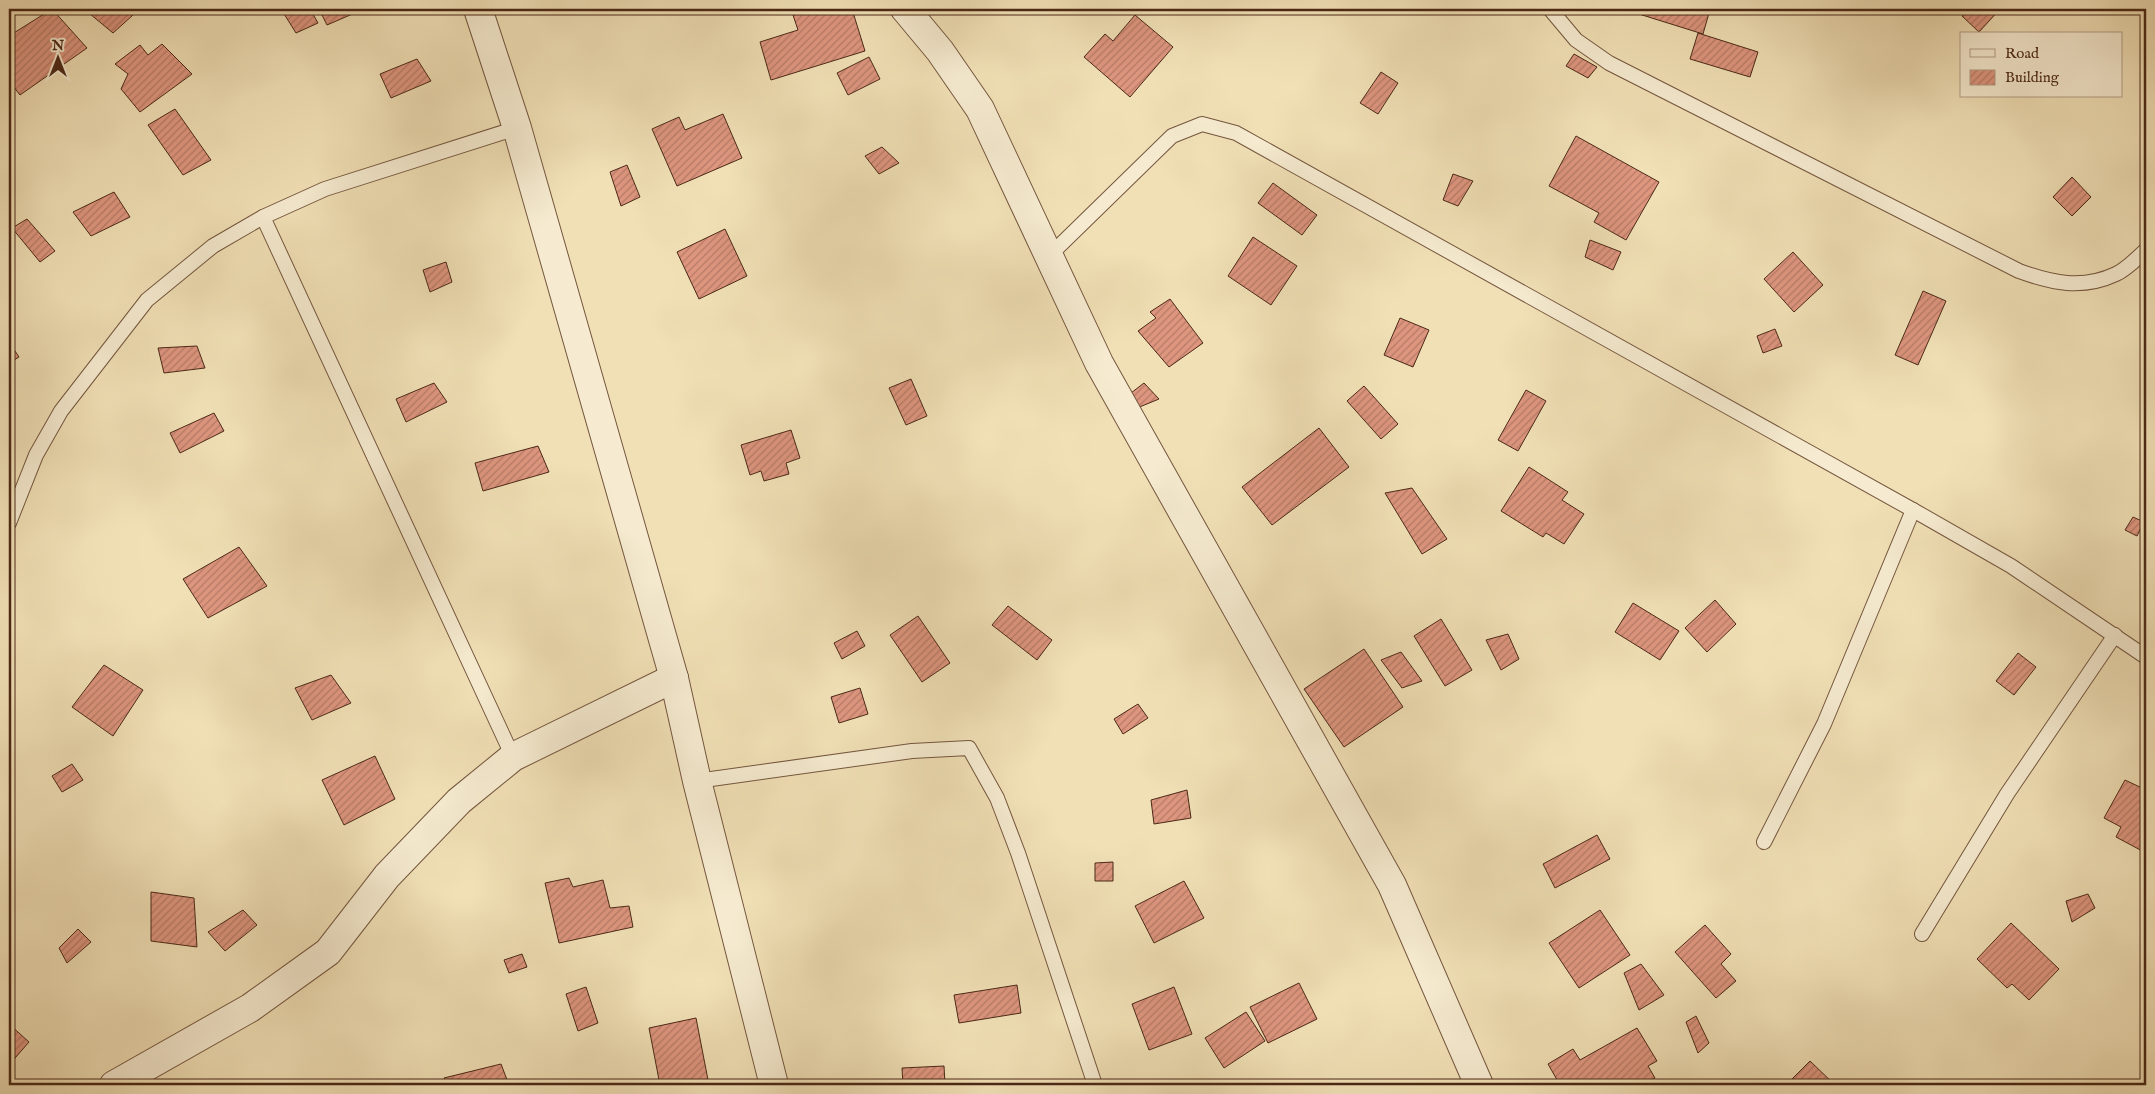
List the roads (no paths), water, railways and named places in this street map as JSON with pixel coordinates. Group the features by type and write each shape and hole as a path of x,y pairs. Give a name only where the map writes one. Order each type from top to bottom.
{"street":[{"path":"478,9 517,128 674,678 697,781 774,1085"},
{"path":"905,9 940,51 980,109 1100,363 1392,885 1479,1085"},
{"path":"114,1085 250,1008 328,952 388,876 459,801 512,757 674,678"}],"lane":[{"path":"1550,9 1576,40 1609,63 2018,271 2049,282 2086,284 2117,274 2146,250"},
{"path":"1050,255 1172,136 1202,124 1236,133 1913,510 2010,566 2146,657"},
{"path":"9,523 36,455 61,411 147,300 213,246 263,217 325,189 517,128"},
{"path":"263,217 512,757"},
{"path":"1764,842 1824,724 1913,510"},
{"path":"1922,934 2007,794 2115,635"},
{"path":"697,781 912,751 969,748 997,798 1004,816 1094,1085"}]}
